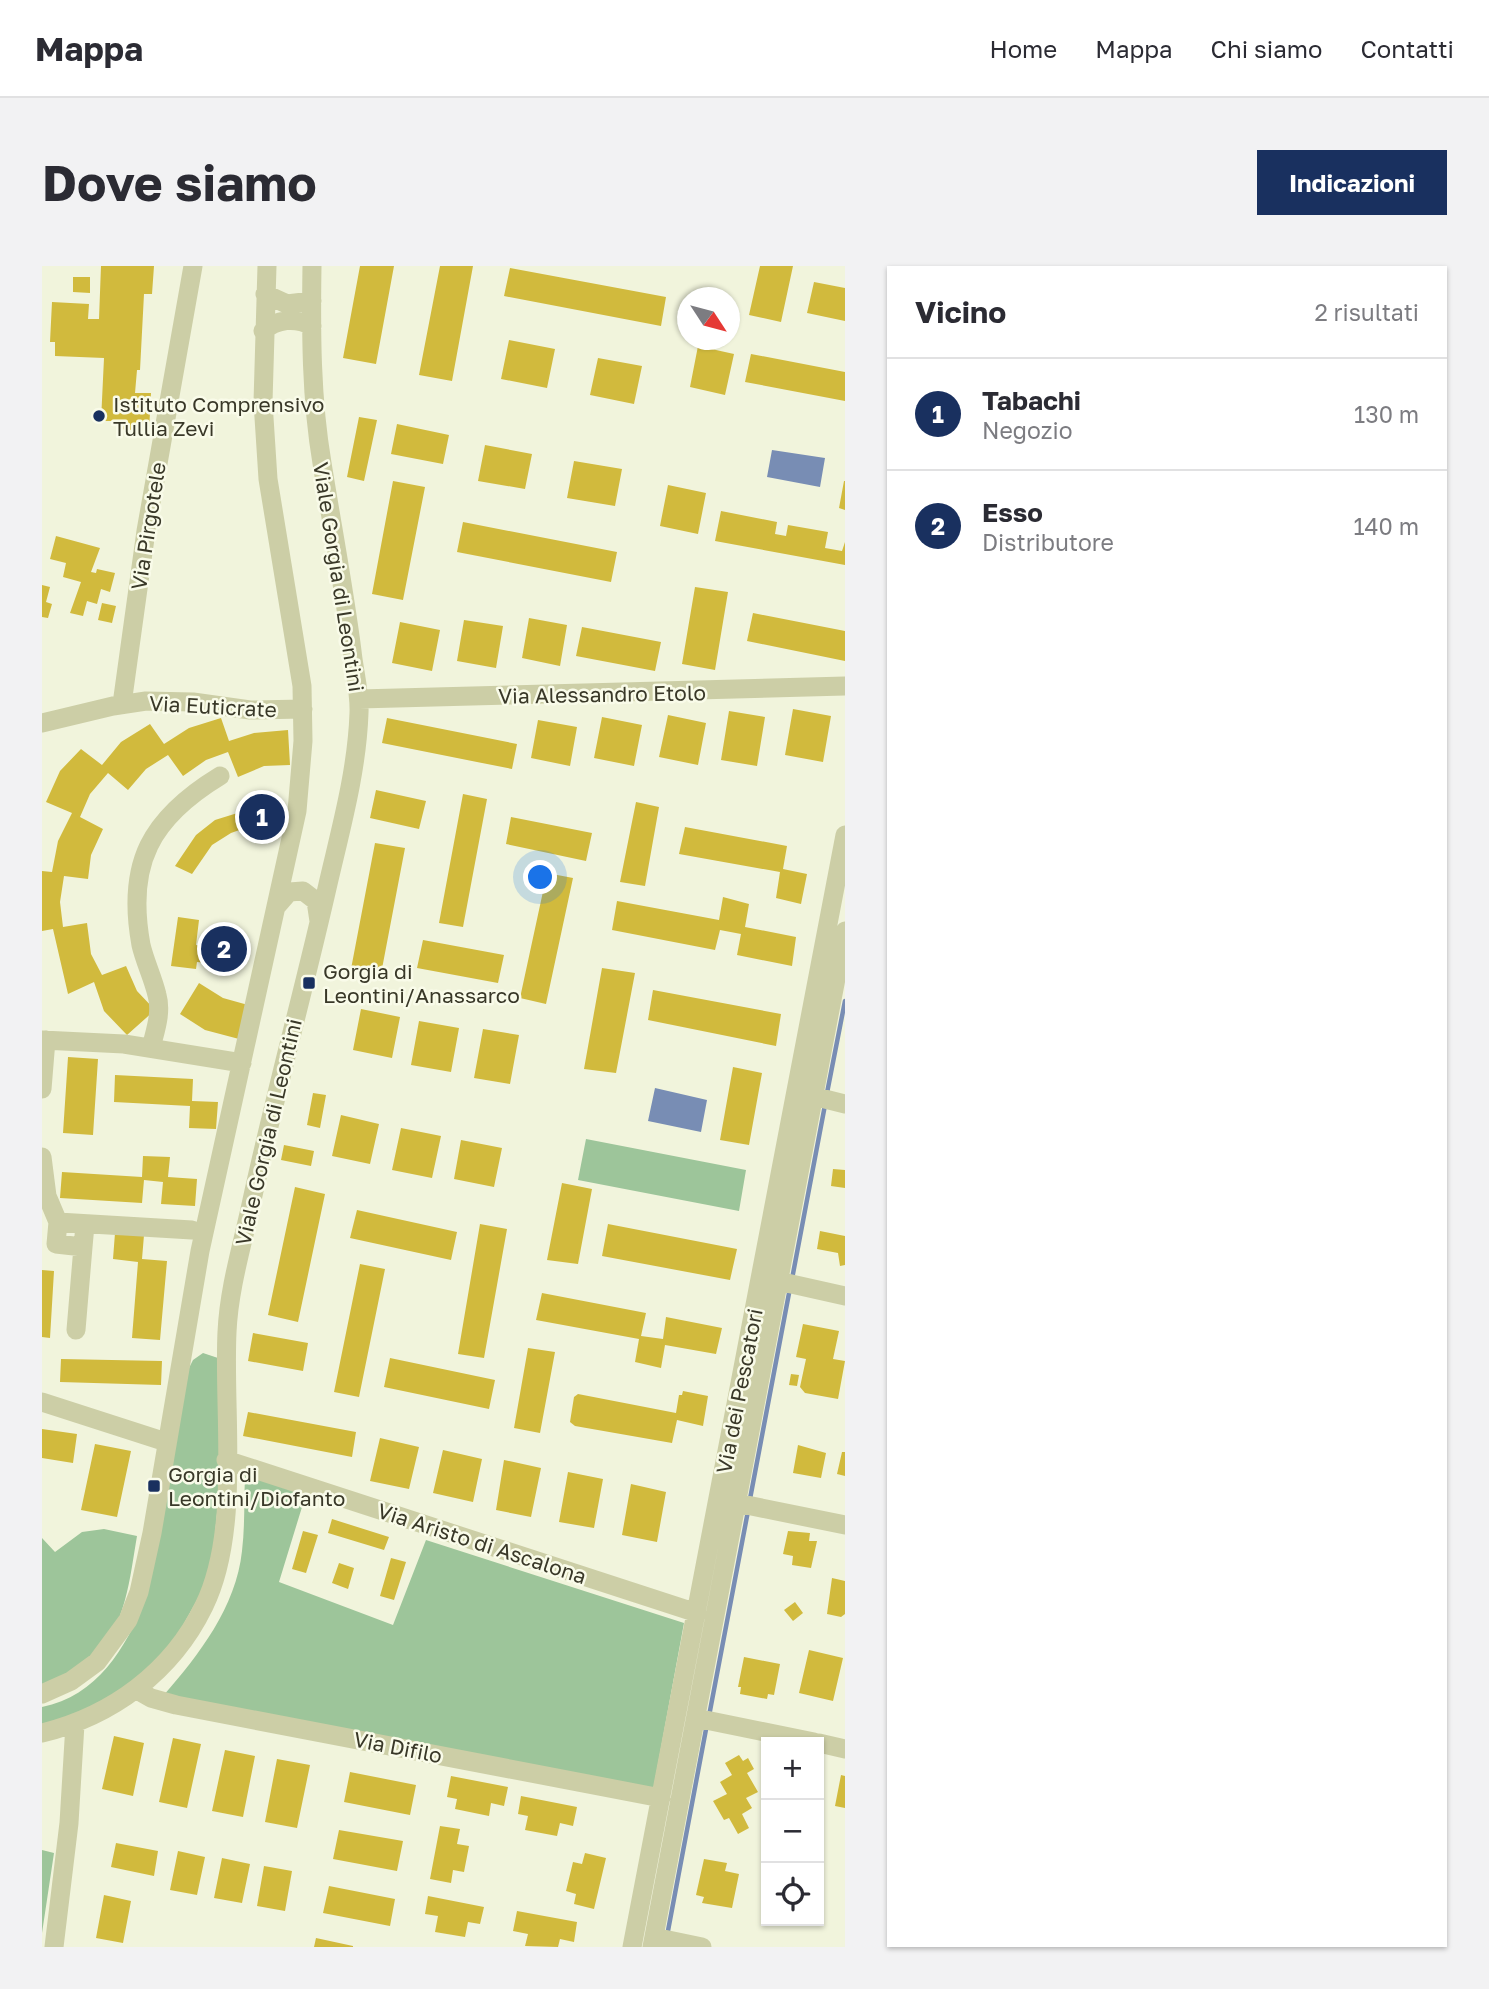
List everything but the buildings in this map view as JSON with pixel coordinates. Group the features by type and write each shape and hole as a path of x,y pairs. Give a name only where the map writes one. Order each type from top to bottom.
{"street":[{"name":"Via Pirgotele","path":"122,704 146,531 193,266"},
{"name":"Viale Gorgia di Leontini","path":"42,1694 91,1668 108,1650 128,1620 147,1557 200,1251 288,855 300,788 303,709 297,640 271,508 262,402 267,266"},
{"name":"Viale Gorgia di Leontini","path":"42,1733 104,1712 137,1690 174,1651 205,1604 220,1552 226,1460 226,1344 231,1297 279,1079 333,864 353,770 359,699 344,587 320,452 312,369 312,266"},
{"path":"265,294 287,304 312,301"},
{"path":"263,331 283,321 300,321 312,326"},
{"name":"Via Alessandro Etolo","path":"359,699 845,686"},
{"name":"Via Euticrate","path":"42,723 122,704 182,701 243,710 303,709"},
{"path":"152,1048 159,1015 157,996 141,945 137,911 138,877 148,846 166,817 192,793 220,776"},
{"name":"Via dei Pescatori","path":"632,1947 845,835"},
{"path":"288,855 292,874 303,883 317,882 333,864"},
{"path":"275,909 289,892 303,891 316,901 319,922"},
{"name":"Via dei Pescatori","path":"661,1941 749,1505 787,1283 828,1100 845,931"},
{"path":"42,1089 44,1040 124,1044 242,1063"},
{"path":"42,1157 47,1196 58,1223 49,1244 83,1247"},
{"path":"58,1223 192,1230"},
{"path":"76,1330 85,1225"},
{"path":"787,1283 845,1296"},
{"path":"42,1402 166,1442"},
{"name":"Via Aristo di Ascalona","path":"226,1460 697,1613"},
{"path":"749,1505 845,1525"},
{"name":"Via Difilo","path":"137,1690 151,1698 176,1705 661,1798"},
{"path":"705,1720 787,1737"},
{"path":"54,1947 69,1823 75,1724"},
{"path":"824,1745 845,1749"},
{"path":"661,1941 702,1947"}],"green space":[{"path":"586,1139 746,1170 739,1211 578,1180"},
{"path":"203,1353 218,1358 221,1472 211,1575 167,1654 125,1695 42,1728 42,1707 79,1692 94,1681 119,1652 145,1600 189,1368 193,1360"},
{"path":"245,1475 306,1494 279,1582 393,1625 426,1540 684,1623 653,1791 163,1696 190,1664 214,1629 232,1592 242,1551"},
{"path":"104,1529 137,1536 120,1617 113,1632 93,1657 42,1688 42,1538 55,1552 82,1532"},
{"path":"42,1850 54,1853 42,1933"}],"water":[{"path":"772,450 825,458 820,487 767,477"},
{"path":"655,1088 707,1100 701,1132 648,1121"}],"waterway":[{"path":"827,1093 845,1001"},
{"path":"792,1279 825,1105"},
{"path":"750,1499 790,1288"},
{"path":"709,1716 748,1511"},
{"path":"667,1936 707,1724"}],"place":[{"name":"Istituto Comprensivo Tullia Zevi","path":"99,416"},
{"name":"Tabachi","path":"262,817"},
{"name":"Esso","path":"224,949"},
{"name":"Gorgia di Leontini/Anassarco","path":"309,983"},
{"name":"Gorgia di Leontini/Diofanto","path":"154,1486"}]}
